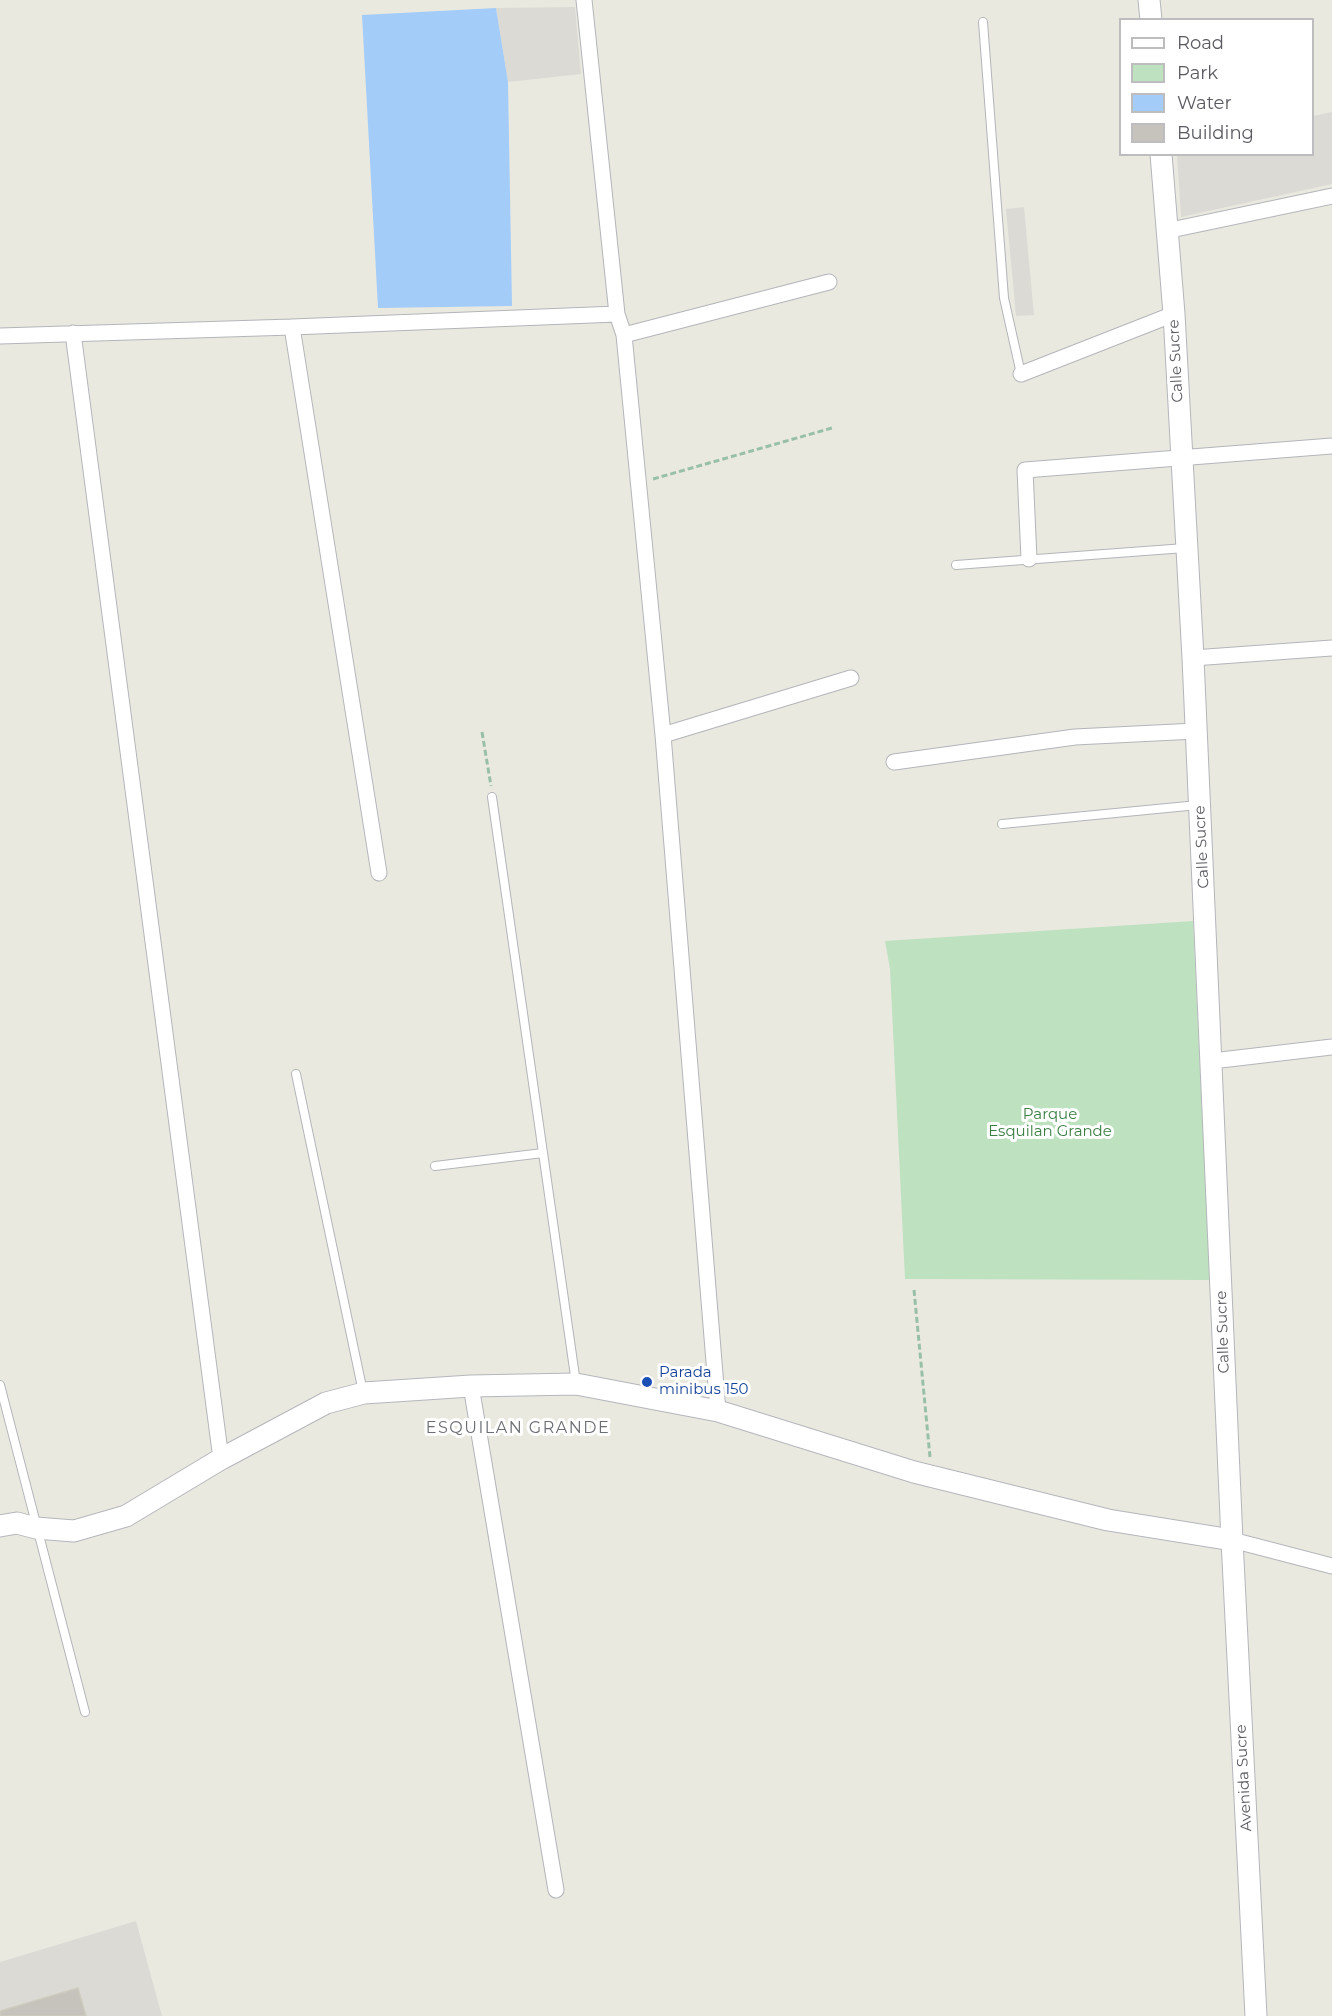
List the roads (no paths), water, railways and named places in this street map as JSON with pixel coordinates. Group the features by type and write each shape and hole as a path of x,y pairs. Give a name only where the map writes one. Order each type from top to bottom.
{"street":[{"path":"584,0 616,314 624,334 663,735 718,1412"},
{"path":"1149,0 1151,18"},
{"name":"Calle Sucre","path":"1161,156 1174,314 1193,658 1232,1540"},
{"path":"1166,231 1332,196"},
{"path":"624,334 829,282"},
{"path":"0,336 616,314"},
{"path":"1021,374 1174,314"},
{"path":"292,327 379,873"},
{"path":"73,333 221,1459"},
{"path":"1029,559 1025,470 1332,446"},
{"path":"1193,658 1332,648"},
{"path":"663,735 851,678"},
{"path":"894,762 1076,737 1196,731"},
{"path":"1212,1061 1332,1047"},
{"path":"0,1526 16,1523 36,1528 74,1531 126,1516 221,1459 326,1403 364,1393 471,1386 576,1384 718,1412 932,1477 1108,1520 1232,1540 1332,1566"},
{"path":"471,1386 556,1890"},
{"name":"Avenida Sucre","path":"1232,1540 1256,2016"}],"lane":[{"path":"983,22 1004,298 1021,374"},
{"path":"956,565 1186,548"},
{"path":"492,797 576,1384"},
{"path":"1002,824 1200,805"},
{"path":"296,1074 364,1393"},
{"path":"435,1166 543,1153"},
{"path":"0,1385 85,1712"}],"water":[{"path":"496,8 508,82 512,306 378,308 362,15"}],"place":[{"name":"Parada minibus 150","path":"647,1382"}],"district":[{"name":"ESQUILAN GRANDE","path":"518,1428"}],"park label":[{"name":"Parque Esquilan Grande","path":"1050,1124"}]}
